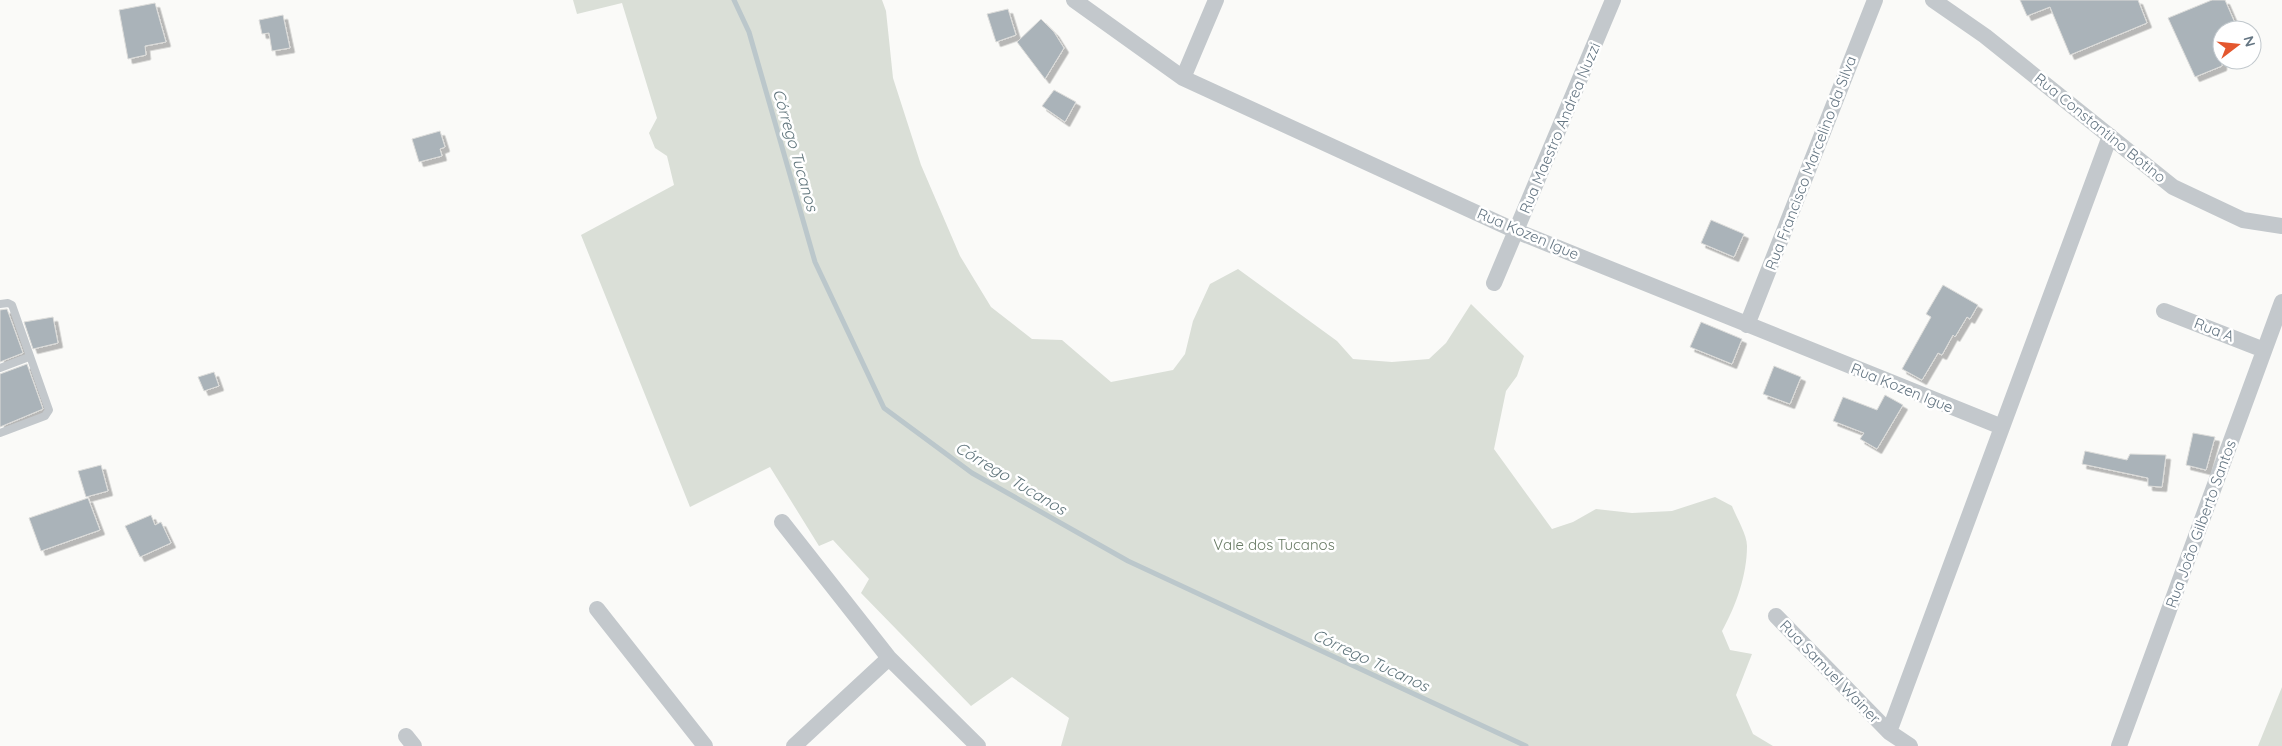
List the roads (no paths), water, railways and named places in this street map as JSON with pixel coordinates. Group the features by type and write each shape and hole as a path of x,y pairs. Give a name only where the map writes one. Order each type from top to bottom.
{"street":[{"name":"Rua Kozen Igue","path":"1074,0 1183,78 1516,231 2002,428"},
{"path":"1183,78 1216,0"},
{"name":"Rua Maestro Andrea Nuzzi","path":"1494,283 1613,0"},
{"name":"Rua Francisco Marcelino da Silva","path":"1747,325 1875,0"},
{"name":"Rua Constantino Botino","path":"1933,0 1985,36 2173,186 2243,220 2282,226"},
{"path":"1889,732 2110,136"},
{"name":"Rua João Gilberto Santos","path":"2119,746 2282,302"},
{"name":"Rua A","path":"2164,311 2264,350"},
{"path":"782,522 889,658 978,746"},
{"path":"597,609 705,746"},
{"name":"Rua Samuel Wainer","path":"1776,616 1889,732 1910,746"},
{"path":"794,746 889,658"}],"lane":[{"path":"0,304 8,302 12,305 49,413 0,433"},
{"path":"0,368 29,357"}],"waterway":[{"name":"Córrego Tucanos","path":"734,0 749,32 815,262 884,408 972,473 1128,561 1526,746"}],"park label":[{"name":"Vale dos Tucanos","path":"1274,545"}]}
